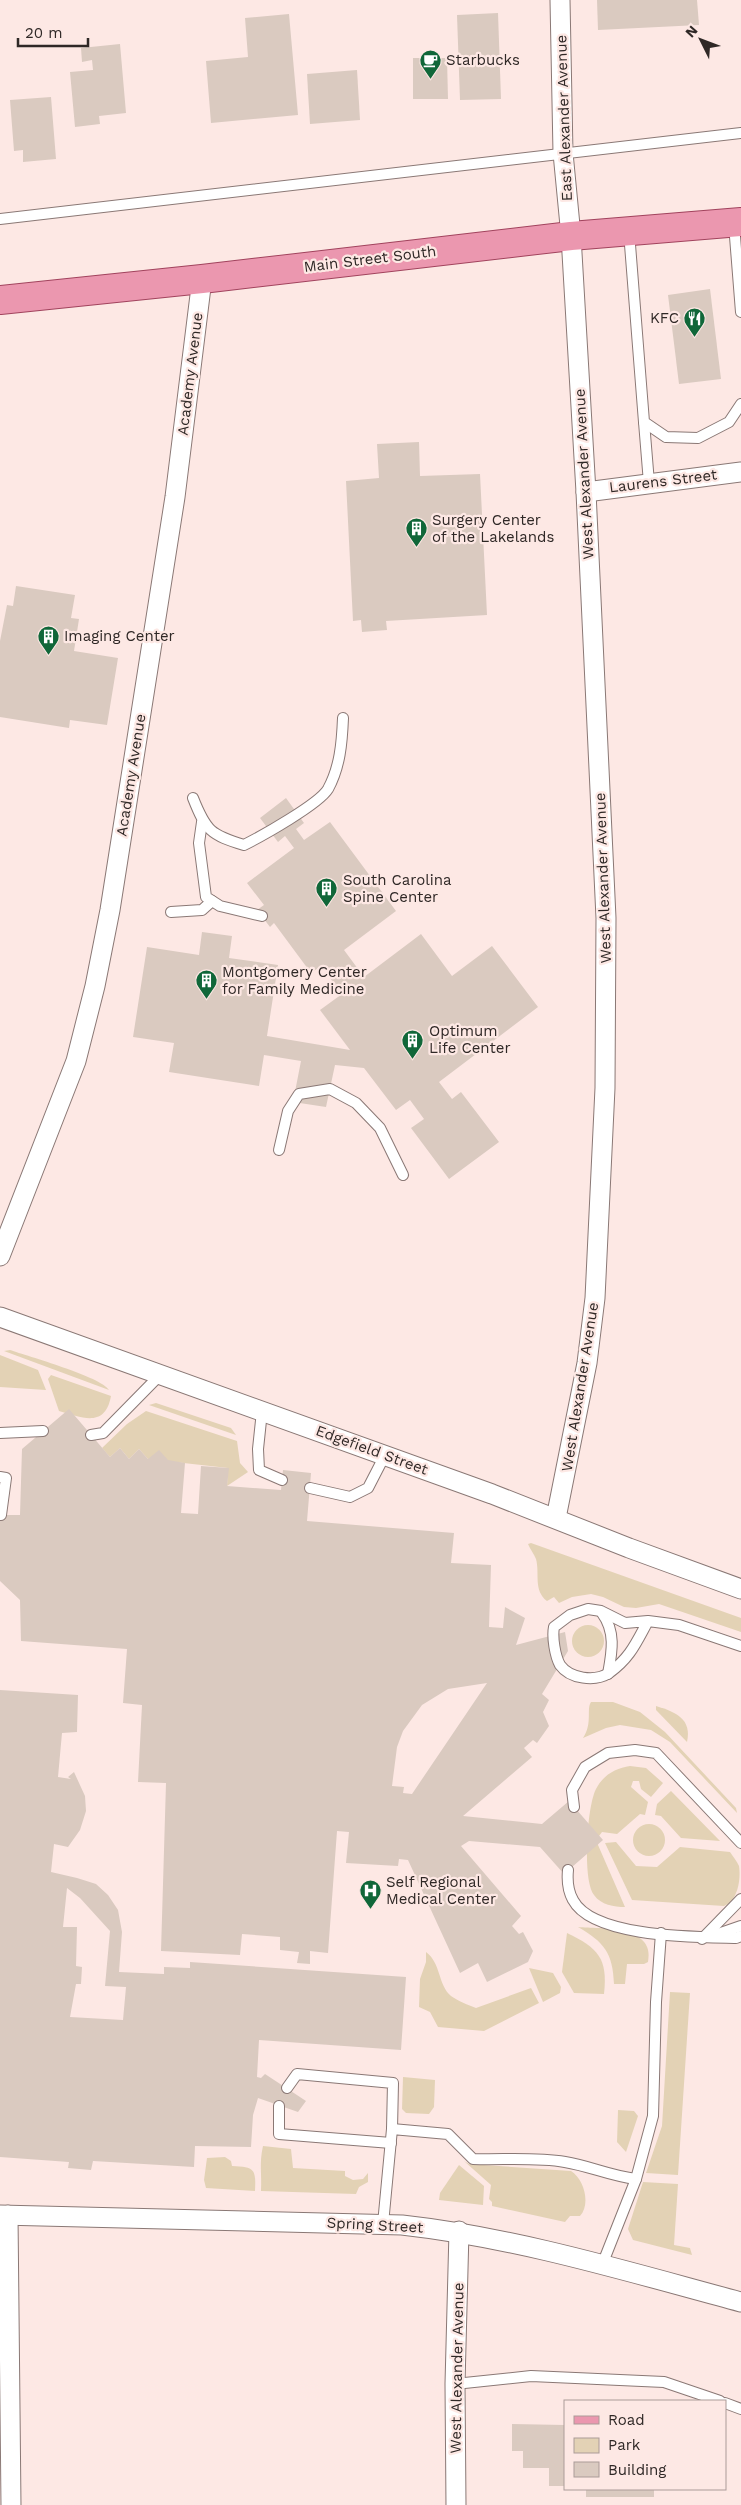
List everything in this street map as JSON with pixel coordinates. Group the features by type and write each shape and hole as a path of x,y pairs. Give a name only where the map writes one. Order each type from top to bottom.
{"main road":[{"name":"Main Street South","path":"0,300 202,279 570,236 738,222"}],"street":[{"name":"East Alexander Avenue","path":"560,0 563,153 570,236"},
{"name":"West Alexander Avenue","path":"556,1518 587,1363 595,1298 605,1088 606,918 586,492 570,236"},
{"name":"Academy Avenue","path":"0,1256 76,1061 95,986 110,910 175,497 202,279"},
{"name":"Laurens Street","path":"586,492 649,482 741,472"},
{"name":"Edgefield Street","path":"0,1317 385,1455 741,1589"},
{"name":"Spring Street","path":"4,2215 383,2224 459,2231 537,2247 741,2302"},
{"path":"4,2215 11,2505"},
{"name":"West Alexander Avenue","path":"456,2505 455,2384 459,2231"}],"lane":[{"path":"0,218 741,133"},
{"path":"738,222 741,312"},
{"path":"629,231 649,482"},
{"path":"644,422 666,437 698,438 729,422 741,404"},
{"path":"193,798 202,822 219,837 244,845 265,834 304,809 327,791 341,754 343,718"},
{"path":"202,822 199,843 206,897 220,906 262,916"},
{"path":"171,912 202,910 212,901"},
{"path":"279,1150 288,1111 299,1094 330,1089 356,1103 380,1128 404,1175"},
{"path":"92,1435 103,1433 160,1374"},
{"path":"262,1411 258,1450 259,1470 282,1480"},
{"path":"0,1433 43,1431"},
{"path":"310,1488 350,1497 368,1488 385,1455"},
{"path":"0,1477 6,1478 1,1516"},
{"path":"648,1621 631,1654 608,1674 594,1680 570,1674 560,1664 553,1636 554,1627 570,1615 588,1609 601,1612 625,1623 648,1621 679,1625 741,1646"},
{"path":"601,1612 612,1632 612,1650 608,1674"},
{"path":"574,1807 572,1790 585,1767 608,1753 635,1750 656,1754 741,1843"},
{"path":"568,1870 567,1882 573,1901 586,1914 608,1925 702,1939 721,1936 741,1936"},
{"path":"702,1939 741,1899"},
{"path":"721,1936 741,1926"},
{"path":"602,2264 636,2179 653,2116 656,2002 661,1934"},
{"path":"287,2088 297,2074 393,2083 392,2129 383,2224"},
{"path":"279,2106 279,2134 391,2143"},
{"path":"392,2129 448,2134 473,2159 564,2162 606,2172 614,2177 636,2179"},
{"path":"455,2384 530,2376 664,2382 717,2400"},
{"path":"726,2403 741,2408"}],"green space":[{"path":"10,1350 79,1373 93,1379 109,1390 4,1351"},
{"path":"0,1355 38,1370 46,1390 0,1387"},
{"path":"51,1375 111,1396 104,1413 98,1417 84,1418 59,1411 48,1379"},
{"path":"156,1403 231,1428 236,1435 149,1405"},
{"path":"146,1411 237,1441 240,1463 248,1472 227,1486 228,1468 148,1459 139,1449 129,1459 120,1448 110,1457 102,1448 127,1424"},
{"path":"531,1543 741,1618 741,1632 659,1604 636,1608 624,1607 603,1597 591,1594 572,1597 559,1603 554,1597 547,1601 538,1587 536,1559 528,1544"},
{"path":"588,1625 600,1629 604,1641 600,1653 588,1657 576,1653 572,1641 576,1629"},
{"path":"591,1702 613,1702 640,1712 665,1732 736,1808 737,1813 670,1742 651,1730 620,1725 606,1728 583,1738 588,1727"},
{"path":"656,1706 676,1714 685,1722 688,1734 687,1742 656,1710"},
{"path":"630,1766 646,1768 663,1783 651,1797 641,1789 639,1781 633,1781 631,1787 648,1802 645,1815 640,1814 617,1834 602,1832 599,1836 598,1845 625,1907 621,1907 604,1903 594,1895 590,1887 587,1859 588,1826 593,1798 599,1784 610,1773"},
{"path":"671,1791 720,1841 681,1838 661,1816 655,1815 657,1804"},
{"path":"649,1824 661,1828 665,1840 661,1852 649,1856 637,1852 633,1840 637,1828"},
{"path":"616,1842 636,1866 657,1867 680,1847 730,1852 739,1866 739,1883 735,1895 724,1906 632,1900 605,1843"},
{"path":"578,1927 612,1929 635,1935 644,1941 648,1950 648,1962 644,1964 627,1964 625,1984 614,1984 612,1964 601,1943"},
{"path":"567,1933 578,1938 599,1956 604,1971 604,1994 574,1993 562,1972"},
{"path":"426,1952 434,1962 447,1991 451,1996 463,2003 476,2008 531,1988 539,2003 484,2031 438,2027 430,2012 419,2007 420,1979 426,1962"},
{"path":"529,1968 553,1973 561,1987 560,1993 543,2002"},
{"path":"670,1992 690,1993 678,2175 646,2173 662,2126"},
{"path":"403,2077 435,2080 434,2107 429,2114 406,2113 402,2109"},
{"path":"618,2110 634,2111 638,2116 626,2152 617,2142"},
{"path":"263,2146 291,2149 293,2168 345,2171 345,2176 353,2180 363,2179 368,2173 368,2182 359,2187 356,2194 261,2191"},
{"path":"225,2157 231,2161 232,2166 245,2167 252,2171 255,2178 255,2191 206,2188 204,2180 207,2158"},
{"path":"464,2161 469,2164 571,2171 576,2175 584,2192 585,2205 583,2211 580,2216 570,2216 565,2222 492,2206 492,2202 489,2199 491,2185"},
{"path":"459,2165 484,2186 483,2205 439,2200 440,2193"},
{"path":"643,2182 678,2184 674,2245 690,2248 692,2255 633,2240 628,2229"}],"building":[{"path":"597,0 697,0 699,25 598,30"},
{"path":"498,13 501,99 460,100 457,15"},
{"path":"289,14 298,115 211,123 206,61 248,57 245,18"},
{"path":"120,44 126,113 99,116 100,124 75,127 70,72 93,70 92,60 82,62 81,48"},
{"name":"Starbucks","path":"413,58 447,58 448,99 413,99"},
{"path":"357,70 360,120 310,124 307,74"},
{"path":"51,97 56,159 23,162 23,150 14,151 10,100"},
{"name":"KFC","path":"710,289 721,379 679,384 668,295"},
{"name":"Surgery Center of the Lakelands","path":"419,442 420,476 480,474 487,615 386,621 387,630 362,632 361,620 353,621 346,481 379,478 377,444"},
{"name":"Imaging Center","path":"16,586 75,595 71,618 79,619 74,651 118,658 107,725 70,720 69,728 0,717 0,641 7,605 13,606"},
{"path":"286,798 304,823 296,829 304,840 330,822 396,911 344,950 364,977 421,934 452,976 492,946 538,1007 439,1082 452,1099 461,1092 499,1142 449,1179 411,1128 424,1119 410,1100 396,1110 364,1068 335,1065 326,1107 293,1102 301,1061 264,1055 259,1086 169,1072 174,1043 133,1037 147,947 199,955 202,932 232,936 229,958 278,965 267,1036 350,1050 320,1010 342,994 321,966 311,973 274,923 270,927 257,910 264,905 247,883 294,848 285,836 278,842 260,818"},
{"path":"69,1409 110,1457 120,1448 129,1459 139,1449 148,1459 159,1450 168,1460 185,1463 181,1513 198,1514 201,1466 229,1468 227,1486 281,1490 283,1470 311,1473 307,1521 454,1533 451,1563 491,1565 489,1627 503,1628 505,1607 525,1618 516,1645 565,1632 568,1651 542,1694 549,1700 543,1712 549,1726 537,1743 533,1740 524,1748 532,1757 463,1816 542,1824 569,1801 603,1840 564,1874 540,1847 469,1841 461,1846 521,1916 512,1926 519,1934 523,1932 533,1951 528,1962 487,1982 478,1963 460,1973 408,1860 399,1859 398,1866 346,1863 349,1832 337,1831 328,1953 310,1951 310,1964 297,1963 299,1952 280,1950 280,1937 242,1934 240,1955 161,1951 166,1783 138,1782 142,1705 123,1703 127,1649 21,1641 20,1600 0,1581 0,1515 20,1515 22,1449","holes":["487,1683 412,1794 403,1793 404,1787 392,1786 397,1747 403,1731 422,1705 448,1689"]},
{"path":"0,1690 78,1695 77,1732 62,1733 58,1777 71,1779 68,1777 74,1772 85,1796 86,1811 80,1830 68,1847 54,1844 51,1872 96,1884 108,1895 118,1910 122,1932 119,1972 164,1974 164,1967 190,1968 190,1962 406,1977 401,2050 259,2040 257,2077 261,2078 265,2074 306,2101 298,2112 258,2098 253,2115 251,2147 195,2146 194,2167 93,2161 91,2170 68,2168 69,2162 0,2157","holes":["67,1888 80,1898 110,1931 105,1986 126,1987 123,2020 70,2017 76,1984 81,1984 82,1967 76,1966 77,1927 63,1927"]},
{"path":"512,2424 564,2425 564,2486 549,2486 549,2468 523,2468 523,2451 512,2451"},
{"path":"586,2490 654,2490 654,2497 586,2497"}],"place":[{"name":"Starbucks","path":"430,79"},
{"name":"KFC","path":"695,337"},
{"name":"Surgery Center of the Lakelands","path":"416,548"},
{"name":"Imaging Center","path":"48,655"},
{"name":"South Carolina Spine Center","path":"327,908"},
{"name":"Montgomery Center for Family Medicine","path":"206,1000"},
{"name":"Optimum Life Center","path":"413,1059"},
{"name":"Self Regional Medical Center","path":"370,1910"}]}
